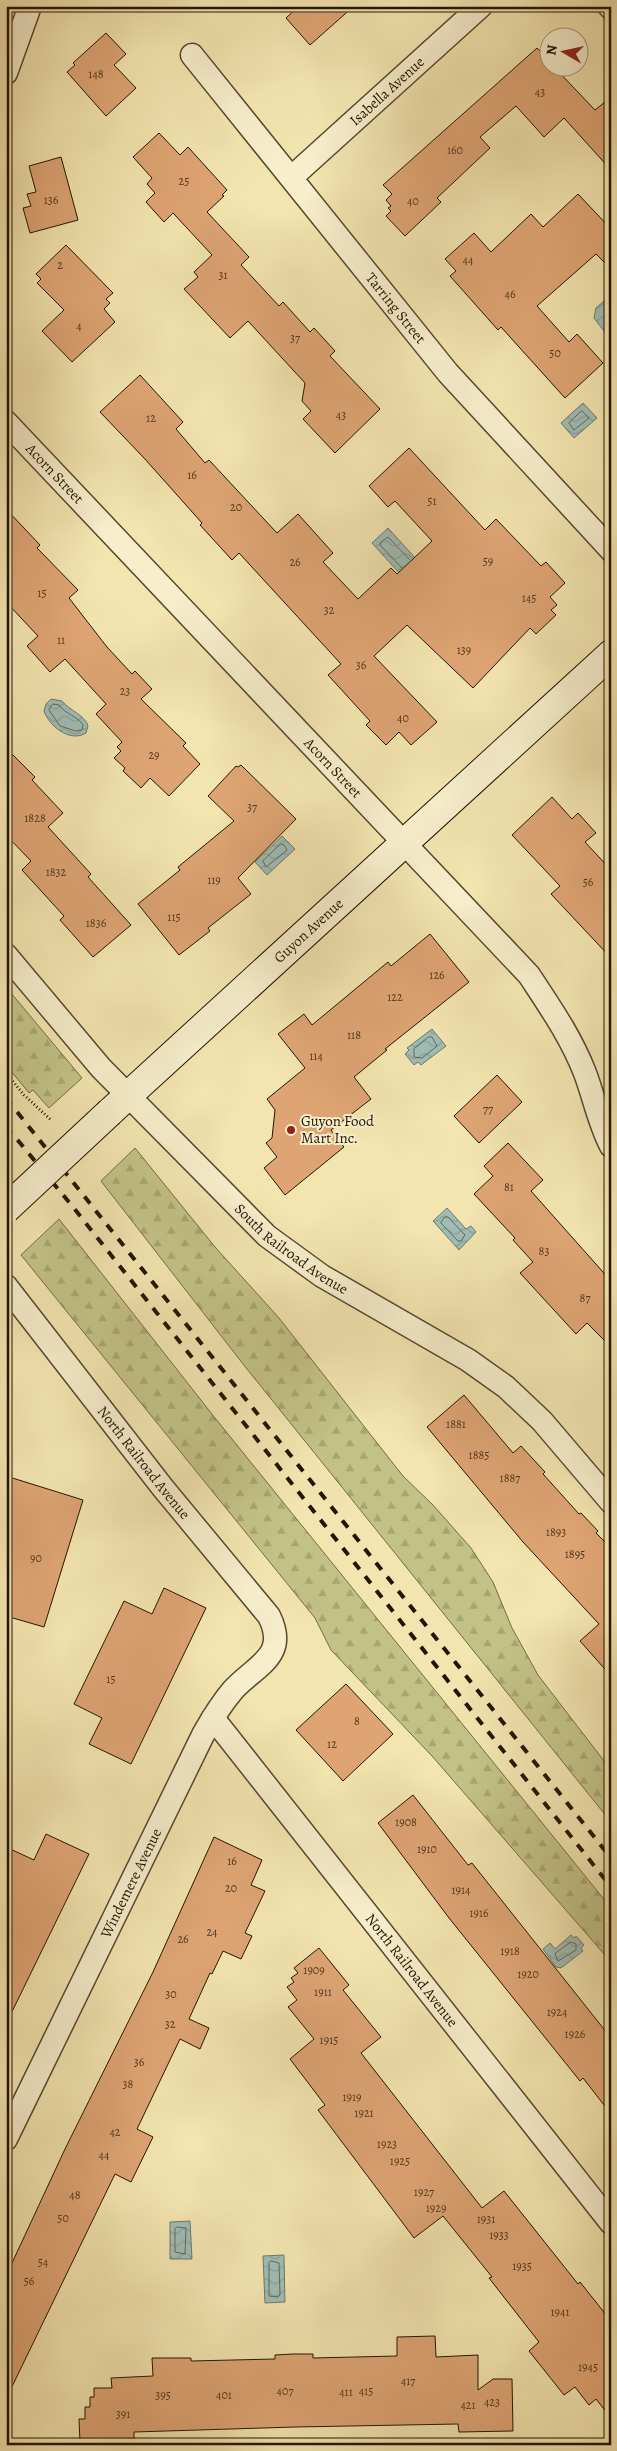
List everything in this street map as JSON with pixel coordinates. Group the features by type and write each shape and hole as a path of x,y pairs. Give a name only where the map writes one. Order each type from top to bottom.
{"street":[{"path":"6,73 30,6"},
{"name":"Isabella Avenue","path":"292,177 481,6"},
{"name":"Tarring Street","path":"192,55 448,373 611,550"},
{"name":"Acorn Street","path":"6,422 529,975 562,1025 584,1072 605,1135 611,1146"},
{"name":"Guyon Avenue","path":"6,1209 119,1103 611,654"},
{"name":"South Railroad Avenue","path":"6,955 101,1068 119,1103 286,1252 336,1285 468,1360 506,1387 542,1421 611,1502"},
{"name":"North Railroad Avenue","path":"6,1286 163,1488 269,1616 274,1627 275,1641"},
{"name":"Windemere Avenue","path":"6,2139 212,1718 235,1688 264,1664 272,1652 275,1641"},
{"name":"North Railroad Avenue","path":"212,1718 611,2223"}],"path":[{"path":"6,1073 24,1095 51,1120"},
{"path":"6,1148 12,1156"}],"green space":[{"path":"6,987 82,1078 49,1108 33,1090 29,1093 6,1065"},
{"path":"135,1148 215,1247 279,1318 403,1476 433,1505 471,1548 493,1582 512,1628 538,1675 611,1770 611,1822 243,1364 101,1181"},
{"path":"59,1219 215,1418 611,1908 611,1962 432,1756 331,1650 315,1618 21,1255"}],"water":[{"path":"604,301 611,301 611,340 594,318 596,308"},
{"path":"583,403 597,418 574,438 561,423"},
{"path":"388,528 418,561 402,576 372,543"},
{"path":"51,699 62,701 81,716 87,722 86,733 80,736 73,736 55,727 44,711 46,704"},
{"path":"282,836 295,849 267,875 255,862"},
{"path":"432,1029 446,1046 421,1065 418,1062 414,1065 405,1054 409,1050 407,1048"},
{"path":"447,1208 466,1229 471,1226 476,1232 459,1250 433,1221"},
{"path":"571,1935 574,1938 576,1936 584,1945 581,1948 583,1951 561,1968 556,1967 543,1949 550,1943 555,1949"},
{"path":"190,2221 192,2259 170,2259 170,2222"},
{"path":"284,2255 285,2302 265,2303 263,2256"}],"building":[{"path":"299,6 354,6 310,45 286,18"},
{"path":"106,33 126,54 114,65 136,88 106,116 67,72 75,65 73,63"},
{"path":"537,48 540,51 540,78 565,78 595,110 611,97 611,170 564,118 544,137 516,106 480,137 490,148 437,198 441,202 405,236 386,216 391,211 388,208 391,206 386,200 392,194 383,185"},
{"path":"159,133 180,155 188,147 227,190 222,195 224,196 207,212 249,257 241,265 279,306 283,302 310,332 314,328 335,351 330,356 380,409 335,453 303,419 311,411 302,401 305,383 248,321 230,338 184,289 198,277 194,272 212,255 173,213 164,222 146,202 155,193 147,184 152,178 133,157"},
{"path":"61,157 78,220 30,233 23,208 31,206 27,194 36,192 29,166"},
{"path":"578,194 611,229 611,269 596,254 537,306 569,342 577,334 603,363 565,398 501,327 498,330 450,276 456,271 445,259 474,233 491,252 531,214 543,227"},
{"path":"66,245 113,293 106,299 110,303 104,309 115,322 72,362 42,331 64,310 37,283 41,279 36,274"},
{"path":"140,375 183,422 176,429 205,463 209,460 277,533 298,514 333,553 323,562 358,599 391,568 397,574 432,541 395,501 388,507 369,486 409,448 485,530 496,519 541,566 546,562 565,583 550,597 557,605 551,610 556,615 536,634 530,628 473,688 407,625 374,656 437,722 411,745 399,732 386,745 366,725 370,721 328,675 341,664 239,553 232,560 200,525 202,523 100,412"},
{"path":"6,509 40,545 37,548 78,590 69,598 107,647 132,674 135,671 152,689 141,699 186,743 183,746 200,764 169,796 150,778 141,788 123,771 125,768 114,758 121,751 117,747 122,742 96,714 106,704 65,659 50,672 27,646 38,636 6,602"},
{"path":"6,748 35,777 32,780 63,813 48,827 91,874 88,877 131,925 93,957 60,920 64,916 22,870 31,861 6,835"},
{"path":"241,765 296,819 238,878 251,894 208,928 210,931 179,955 138,904 180,870 178,867 234,821 208,796 236,766"},
{"path":"552,797 572,819 578,813 596,833 585,842 611,870 611,958 551,894 560,886 512,835"},
{"path":"430,934 469,982 385,1049 387,1050 354,1077 371,1099 331,1130 344,1147 285,1195 264,1168 277,1157 266,1143 272,1138 275,1110 267,1099 305,1068 278,1034 304,1014 312,1025 388,962 391,966"},
{"path":"497,1075 522,1102 479,1143 454,1116"},
{"path":"508,1143 543,1180 531,1191 611,1281 611,1347 587,1323 576,1334 520,1273 533,1262 513,1240 515,1238 474,1194 493,1176 484,1166"},
{"path":"464,1395 513,1453 521,1446 545,1472 543,1474 579,1514 581,1513 598,1531 596,1533 611,1548 611,1676 580,1641 599,1624 523,1542 427,1427"},
{"path":"6,1476 83,1500 44,1627 6,1616"},
{"path":"164,1588 206,1608 131,1764 89,1744 102,1718 74,1704 124,1601 152,1614"},
{"path":"346,1684 393,1734 343,1781 296,1730"},
{"path":"413,1795 468,1865 472,1863 611,2038 611,2114 583,2078 580,2081 449,1918 378,1823"},
{"path":"46,1834 89,1854 6,2024 6,1847 34,1860"},
{"path":"214,1837 262,1860 251,1885 265,1891 245,1933 252,1936 241,1959 223,1951 212,1974 210,1973 189,2019 209,2028 200,2049 180,2039 137,2129 153,2137 131,2182 115,2174 6,2399 6,2276 65,2149 153,1972"},
{"path":"319,1948 349,1985 343,1990 381,2037 361,2053 482,2208 504,2191 578,2284 580,2282 611,2321 611,2418 596,2399 589,2405 575,2387 564,2395 529,2351 539,2342 489,2278 492,2277 443,2216 414,2238 318,2110 325,2105 290,2059 314,2039 288,2007 297,2000 287,1987 294,1982 291,1978 298,1973 294,1968"},
{"path":"435,2336 436,2357 478,2355 478,2390 493,2379 512,2379 513,2431 459,2432 458,2424 295,2427 134,2432 134,2439 80,2442 79,2419 85,2419 85,2407 90,2407 90,2397 94,2397 94,2388 112,2388 111,2378 153,2376 152,2358 191,2358 191,2361 275,2359 275,2355 293,2354 313,2354 313,2358 397,2356 397,2337"}],"railway":[{"path":"6,1098 611,1858"},
{"path":"6,1126 73,1207 611,1887"}],"place":[{"name":"Guyon Food Mart Inc.","path":"291,1130"}]}
